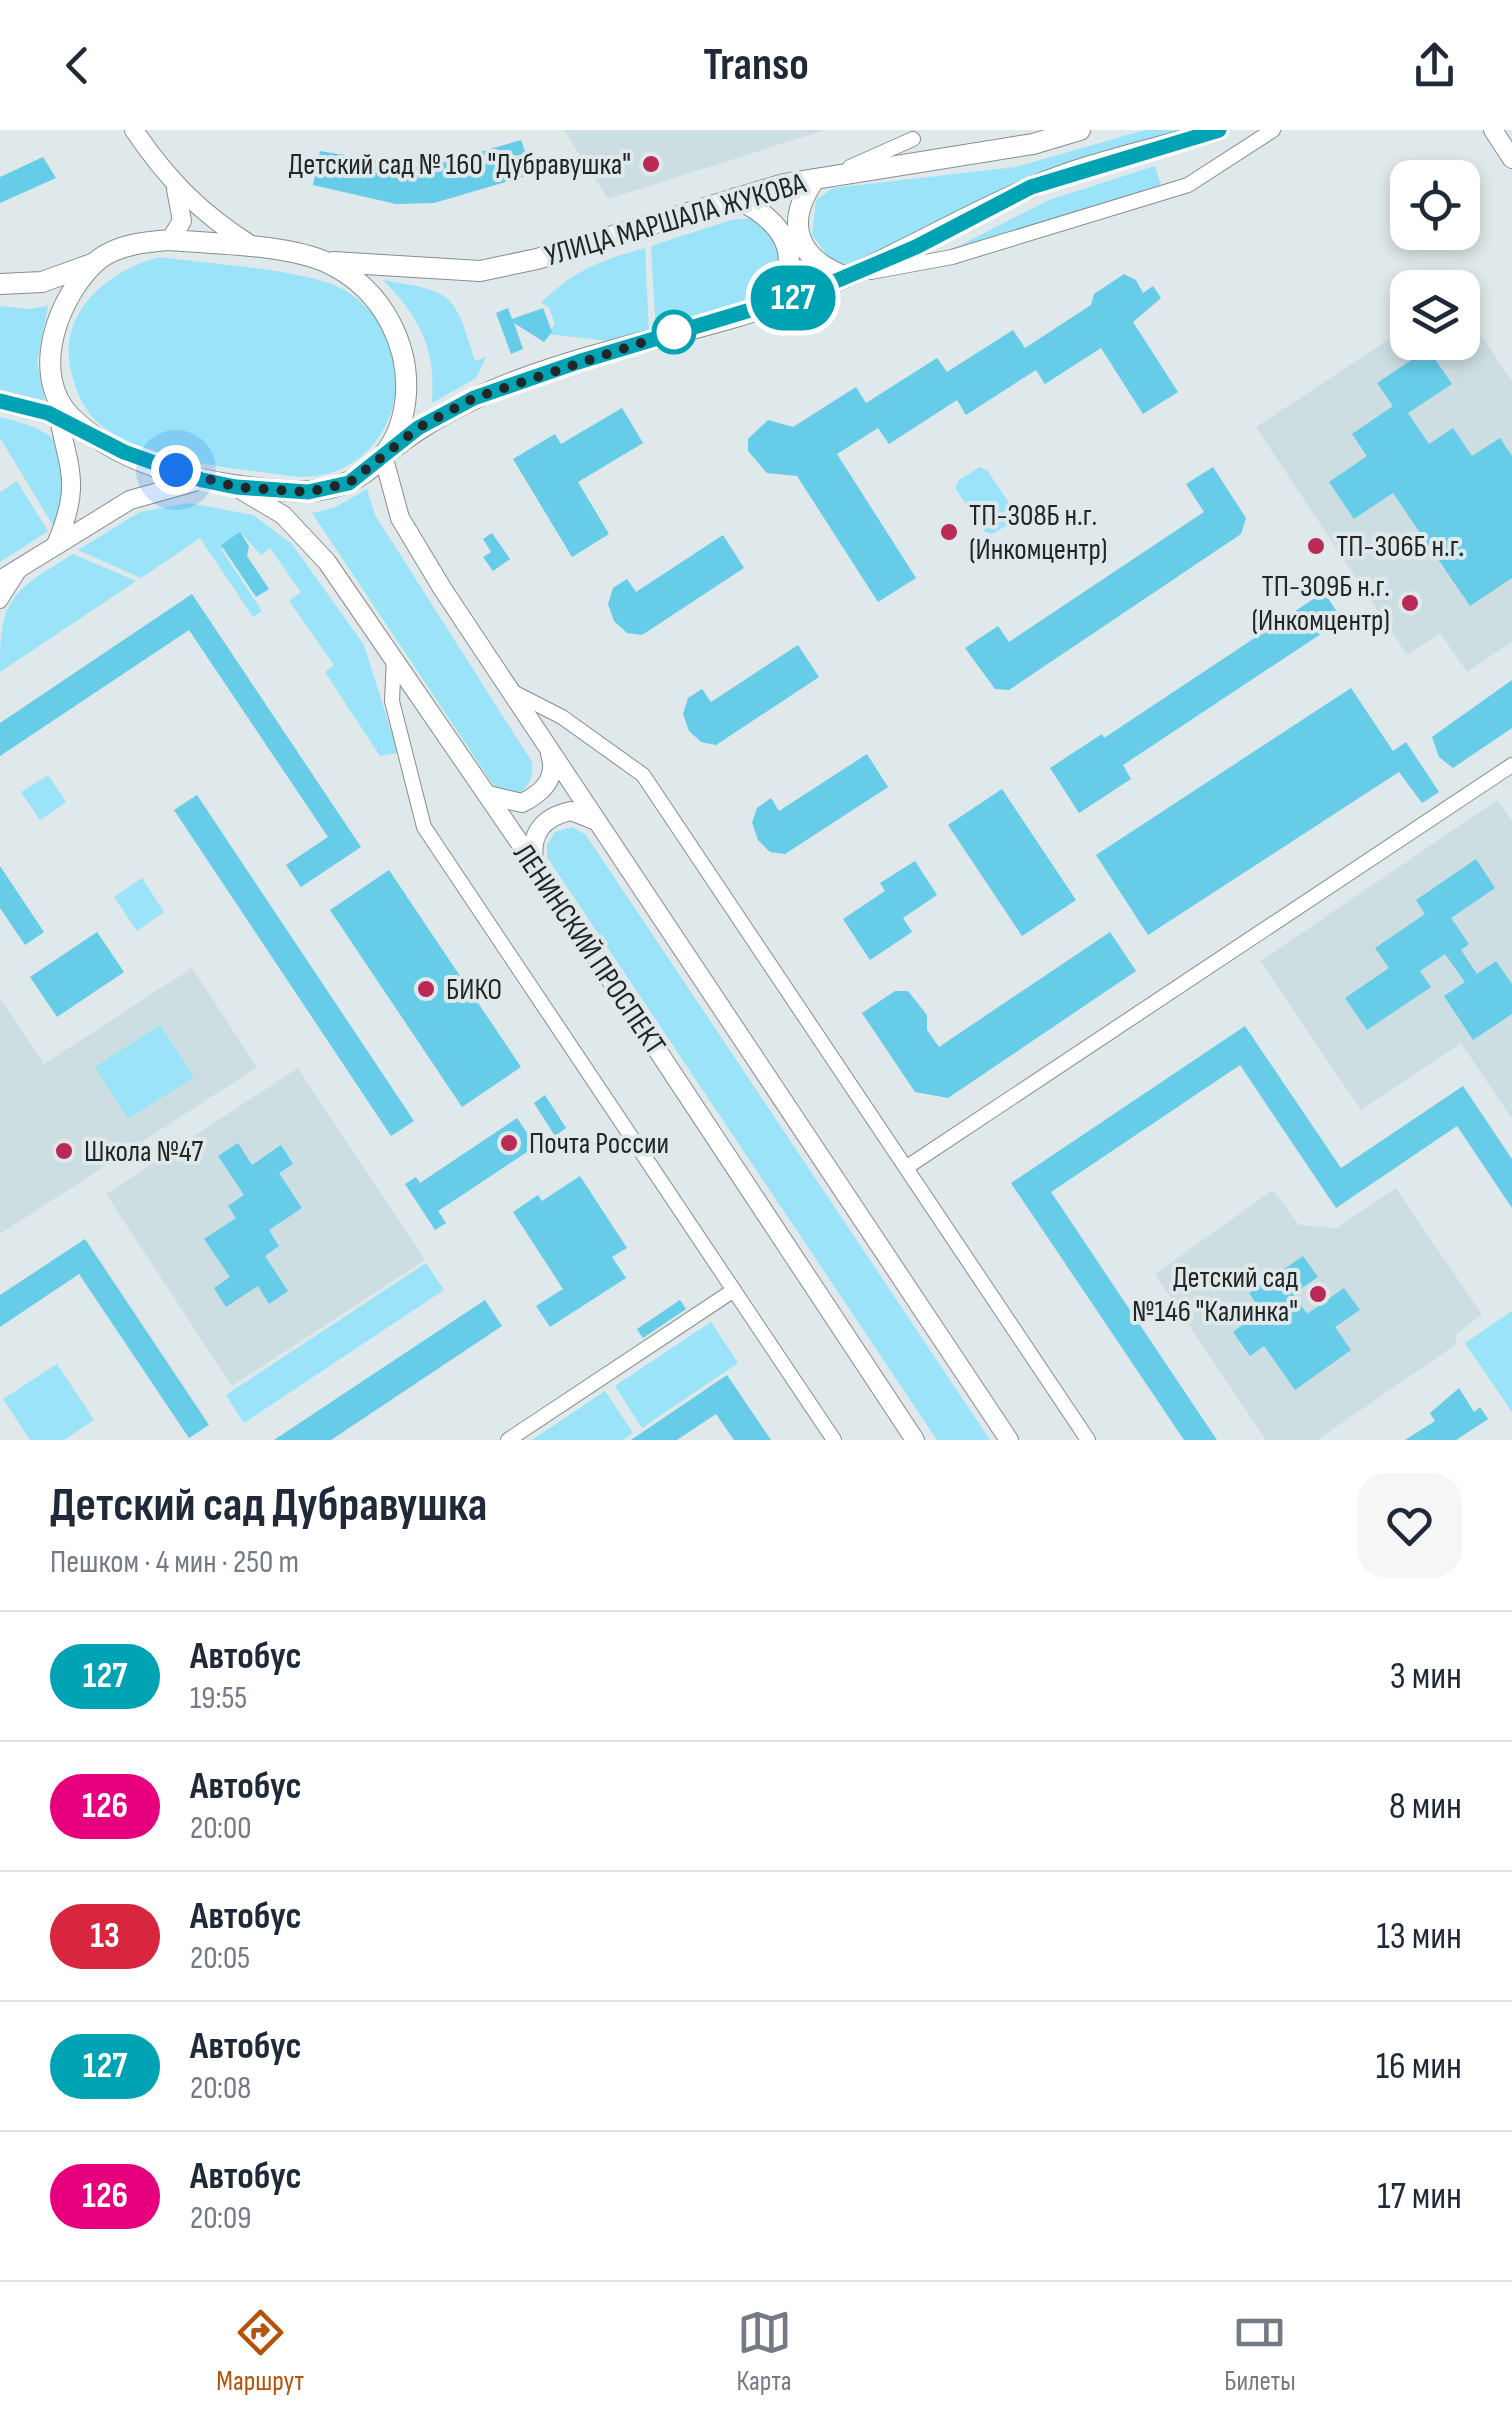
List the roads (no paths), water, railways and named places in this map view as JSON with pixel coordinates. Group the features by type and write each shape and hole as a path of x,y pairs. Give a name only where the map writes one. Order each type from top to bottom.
{"main road":[{"path":"134,130 176,188 210,220 255,248"},
{"name":"УЛИЦА МАРШАЛА ЖУКОВА","path":"326,262 480,271 537,259 736,198 822,178 1032,144 1080,130"},
{"path":"0,401 59,418 124,452 202,480 236,487 308,492 349,483 439,416 524,378 770,304 846,277 916,247 1031,187 1220,130"},
{"path":"1492,130 1512,158"},
{"path":"822,178 798,210 799,238 812,257 846,277"},
{"path":"170,240 182,220 176,188"},
{"path":"736,198 774,222 786,242 790,271 770,304"},
{"path":"0,284 42,282 139,242 170,240 255,248 326,262 372,294 394,325 408,364 405,403 388,454 400,518 509,690 1009,1440"},
{"path":"56,544 69,514 74,474 54,388 53,338 62,308 98,260"},
{"path":"54,388 67,413 94,436"},
{"path":"0,580 130,500 202,480"},
{"name":"ЛЕНИНСКИЙ ПРОСПЕКТ","path":"236,487 283,515 304,534 394,658 915,1440"},
{"path":"488,795 522,804 537,796 551,775 547,747"},
{"path":"535,865 532,843 544,821 571,811 583,812 600,824"}],"street":[{"path":"846,277 952,258 1171,190 1211,173 1273,130"},
{"path":"822,178 913,139"},
{"path":"0,570 22,566"},
{"path":"0,601 22,566"},
{"path":"394,658 392,701 424,826 834,1440"},
{"path":"509,690 562,716 643,776 1088,1440"},
{"path":"906,1167 1512,764"},
{"path":"508,1440 734,1290"}],"place":[{"name":"Детский сад № 160 \"Дубравушка\"","path":"651,164"},
{"name":"ТП-308Б н.г. (Инкомцентр)","path":"949,532"},
{"name":"ТП-306Б н.г.","path":"1316,546"},
{"name":"ТП-309Б н.г. (Инкомцентр)","path":"1410,603"},
{"name":"БИКО","path":"426,989"},
{"name":"Почта России","path":"509,1143"},
{"name":"Школа №47","path":"64,1151"},
{"name":"Детский сад №146 \"Калинка\"","path":"1318,1294"}]}
